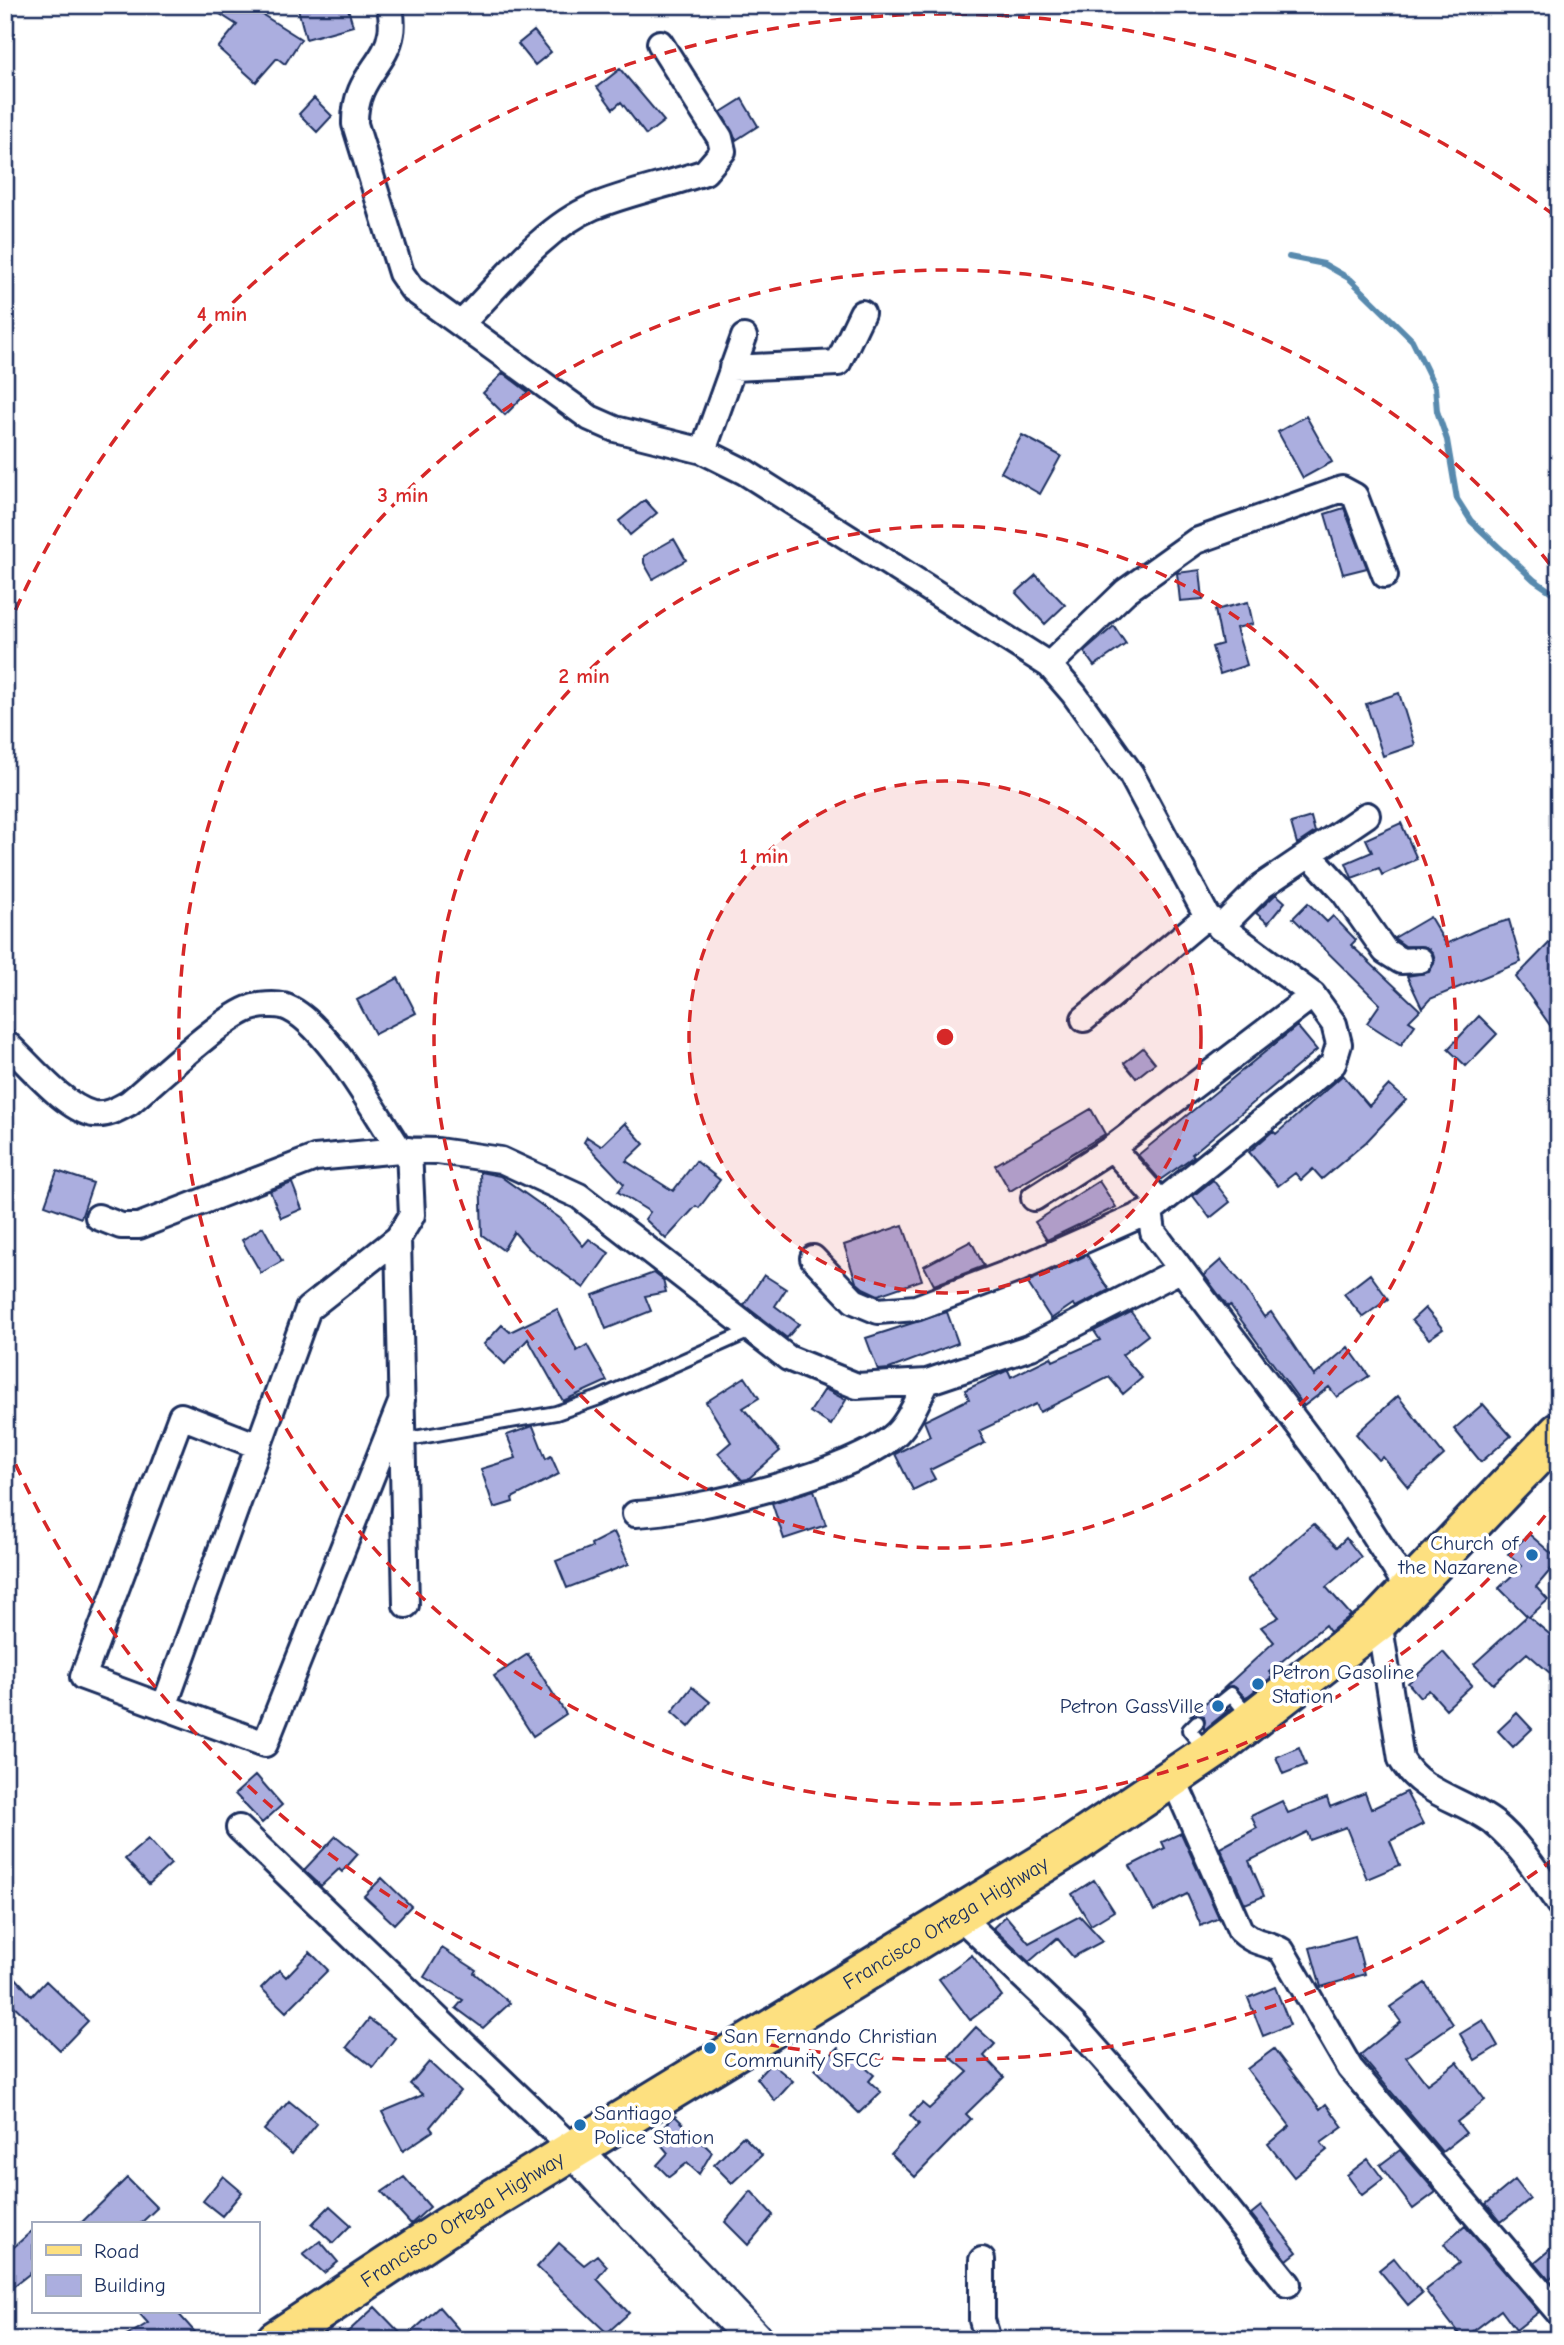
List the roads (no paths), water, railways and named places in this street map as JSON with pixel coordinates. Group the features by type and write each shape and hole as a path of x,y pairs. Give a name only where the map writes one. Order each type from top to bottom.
{"main road":[{"name":"Francisco Ortega Highway","path":"276,2340 382,2268 959,1916 1173,1778 1203,1738 1237,1711 1379,1621 1559,1432"}],"street":[{"path":"390,5 392,31 389,42 364,80 355,107 355,124 401,273 428,302 590,418 615,429 703,451 746,472 1049,665 1074,694 1131,774 1213,922 1313,995 1334,1024 1339,1044 1333,1063 1155,1206 1019,1269 916,1308 878,1311 853,1301 813,1258"},
{"path":"461,324 538,246 567,222 592,207 705,172 717,160 723,151 720,138 660,43"},
{"path":"732,368 838,363 862,313"},
{"path":"703,451 744,337"},
{"path":"1049,665 1126,591 1196,541 1342,489 1355,496 1385,575"},
{"path":"1084,1019 1262,886 1367,815"},
{"path":"1309,854 1351,901 1385,951 1401,961 1420,960"},
{"path":"1034,1198 1112,1147 1313,995"},
{"path":"5,1042 72,1105 94,1114 112,1112 129,1103 225,1023 250,1008 281,1005 300,1014 325,1038 404,1150 412,1214 398,1238 308,1309 164,1707"},
{"path":"1112,1147 1155,1206 1153,1232 1330,1467 1409,1590"},
{"path":"98,1217 121,1226 139,1226 315,1158 404,1150 501,1160 579,1196 788,1358 857,1386 927,1382 1031,1347 1180,1270"},
{"path":"398,1238 406,1605"},
{"path":"635,1514 689,1509 827,1471 887,1442 899,1431 927,1382"},
{"path":"258,1446 181,1416 83,1677 265,1744 402,1400"},
{"path":"1379,1621 1401,1759 1408,1771 1428,1787 1493,1822 1528,1858 1559,1904"},
{"path":"1173,1778 1240,1930 1254,1942 1272,1945 1282,1951 1358,2078 1559,2313"},
{"path":"239,1828 573,2150 755,2340"},
{"path":"959,1916 1076,2027 1136,2095 1288,2284"},
{"path":"982,2260 982,2320 988,2340"}],"lane":[{"path":"403,1440 556,1413 599,1398 752,1329"}],"waterway":[{"path":"1289,257 1324,264 1350,279 1412,340 1435,387 1437,411 1447,440 1457,499 1471,521 1534,580 1559,597"}],"place":[{"name":"Church of the Nazarene","path":"1532,1555"},
{"name":"Petron Gasoline Station","path":"1258,1684"},
{"name":"Petron GassVille","path":"1218,1706"},
{"name":"San Fernando Christian Community SFCC","path":"710,2048"},
{"name":"Santiago Police Station","path":"580,2125"}]}
